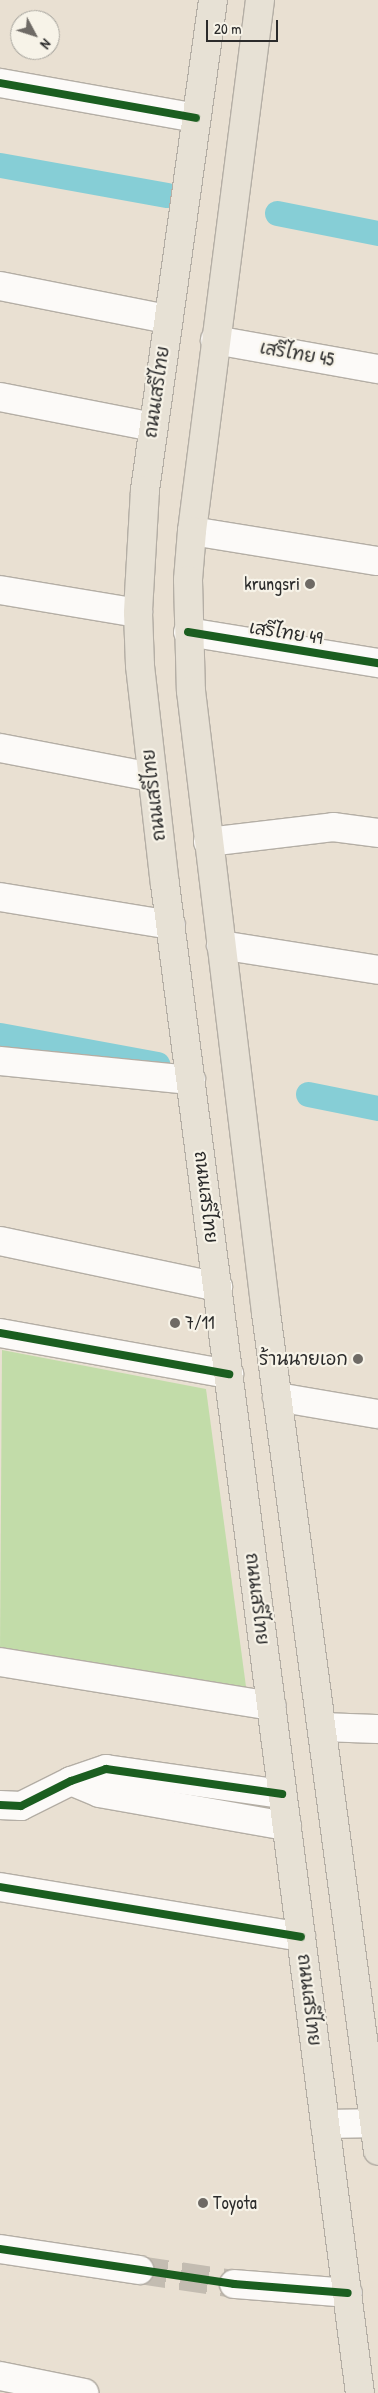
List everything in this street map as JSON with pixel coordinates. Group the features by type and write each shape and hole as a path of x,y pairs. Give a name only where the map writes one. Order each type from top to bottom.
{"main road":[{"name":"ถนนเสรีไทย","path":"213,0 152,426 140,546 138,614 144,718 360,2393"},
{"path":"260,0 192,531 188,632 195,728 208,842 277,1397 323,1727 376,2123 378,2151"}],"street":[{"path":"0,83 196,118"},
{"path":"0,286 167,319"},
{"name":"เสรีไทย 45","path":"215,340 378,369"},
{"path":"0,397 152,426"},
{"path":"192,531 378,561"},
{"path":"0,590 138,614"},
{"name":"เสรีไทย 49","path":"188,632 378,663"},
{"path":"0,748 152,777"},
{"path":"208,842 333,827 378,833"},
{"path":"0,897 171,925"},
{"path":"221,945 378,970"},
{"path":"0,1061 191,1080"},
{"path":"0,1242 218,1287"},
{"path":"0,1333 229,1374"},
{"path":"277,1397 378,1414"},
{"path":"0,1662 271,1706"},
{"path":"323,1727 378,1729"},
{"path":"0,1805 21,1806 71,1781 106,1769 210,1798 287,1826"},
{"path":"210,1798 282,1794"},
{"path":"0,1887 301,1937"},
{"path":"325,2124 376,2123"},
{"path":"0,2249 139,2270"},
{"path":"234,2284 348,2293"},
{"path":"0,2376 84,2393"}],"green space":[{"path":"2,1350 206,1389 247,1694 0,1652"}],"waterway":[{"path":"0,165 167,195"},
{"path":"277,213 378,233"},
{"path":"0,1035 157,1064"},
{"path":"308,1094 378,1108"}],"tunnel":[{"path":"139,2270 234,2284"}],"cycle path":[{"path":"0,83 196,118"},
{"path":"188,632 378,663"},
{"path":"0,1333 229,1374"},
{"path":"0,1805 21,1806 71,1781 106,1769 282,1794"},
{"path":"0,1887 301,1937"},
{"path":"0,2249 234,2284 348,2293"}],"place":[{"name":"krungsri","path":"310,584"},
{"name":"7/11","path":"175,1323"},
{"name":"ร้านนายเอก","path":"358,1359"},
{"name":"Toyota","path":"203,2203"}]}
